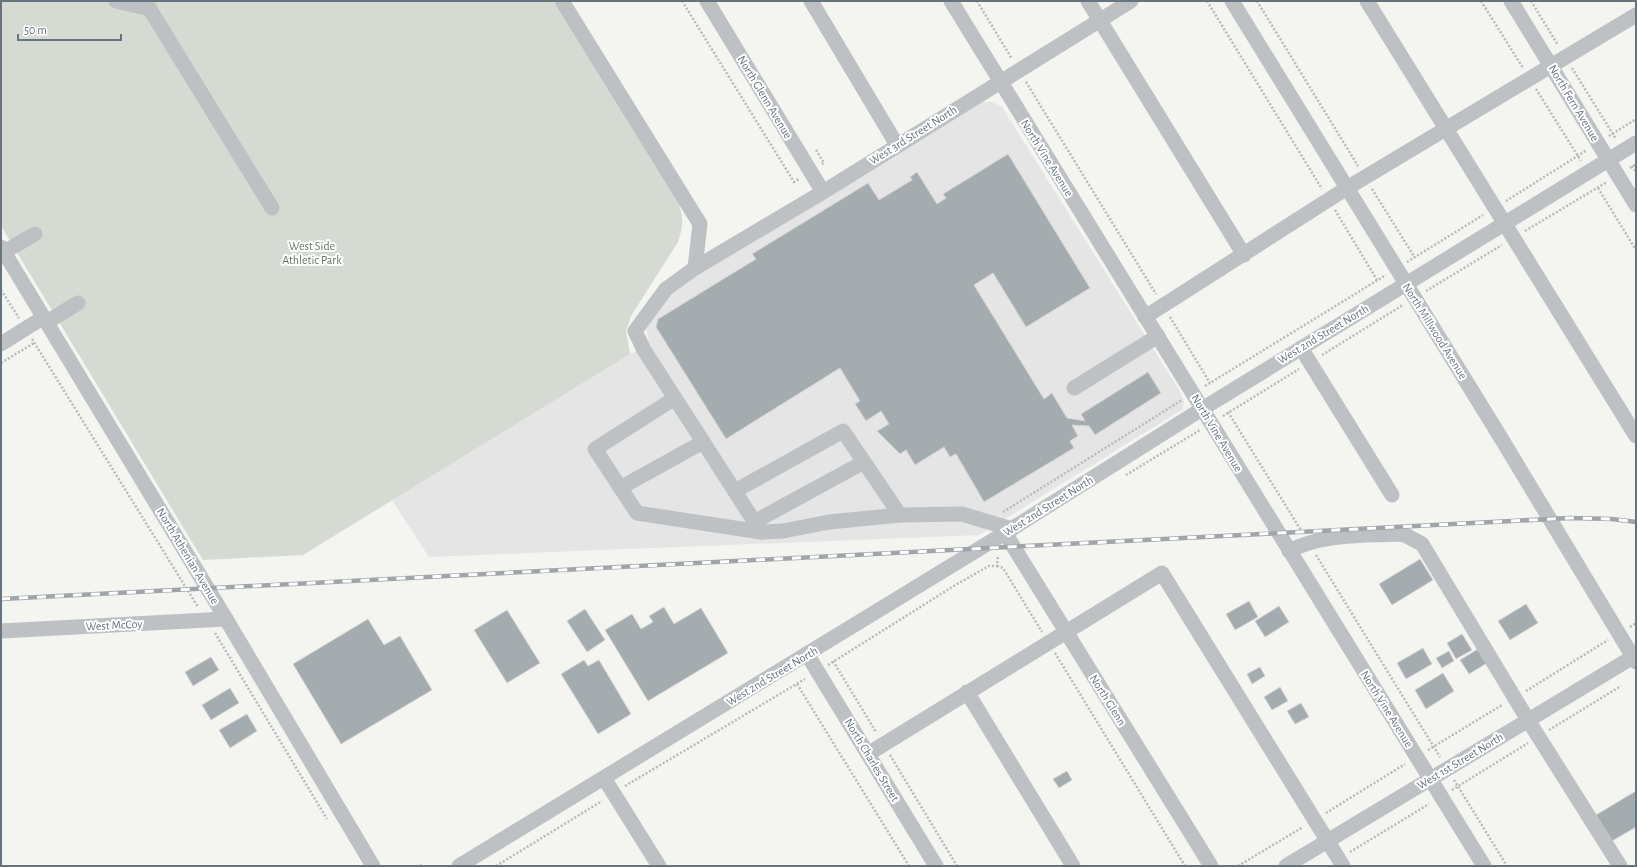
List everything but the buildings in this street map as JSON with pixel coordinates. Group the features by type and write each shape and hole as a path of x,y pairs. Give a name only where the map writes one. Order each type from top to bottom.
{"street":[{"path":"116,1 148,5 272,208"},
{"path":"562,1 700,224 695,268"},
{"name":"North Glenn Avenue","path":"706,1 823,192"},
{"path":"811,1 897,145"},
{"name":"North Vine Avenue","path":"951,1 1484,866"},
{"path":"1088,1 1244,255"},
{"name":"West 3rd Street North","path":"675,398 644,350 634,331 666,289 695,268 823,192 1131,1"},
{"name":"North Millwood Avenue","path":"1232,1 1635,659"},
{"path":"1367,1 1636,436"},
{"name":"North Fern Avenue","path":"1511,1 1636,204"},
{"path":"1146,316 1347,188 1552,67 1636,15"},
{"name":"West 2nd Street North","path":"460,866 1009,531 1202,408 1636,143"},
{"path":"3,250 35,234"},
{"name":"North Athenian Avenue","path":"3,250 46,319 373,866"},
{"path":"1,344 25,329 78,303"},
{"path":"1074,388 1158,336"},
{"path":"1301,348 1392,495"},
{"path":"758,527 675,398 595,449 637,513 783,531 829,522 900,515 962,514 988,522 1009,531"},
{"path":"735,491 843,431 900,515"},
{"path":"620,488 703,442"},
{"path":"758,527 864,462"},
{"name":"North Glenn","path":"1009,531 1066,631 1211,866"},
{"path":"1289,551 1308,542 1321,539 1395,534 1406,535 1422,544 1528,720 1620,866"},
{"path":"868,754 1162,573 1341,863"},
{"name":"West McCoy","path":"1,631 226,619"},
{"name":"North Charles Street","path":"807,654 936,866"},
{"name":"West 1st Street North","path":"1286,866 1528,720 1635,659"},
{"path":"967,692 1073,866"},
{"path":"604,778 659,866"}],"path":[{"path":"977,1 1212,387"},
{"path":"1207,1 1377,280"},
{"path":"1256,1 1415,258"},
{"path":"1205,386 1396,268 1415,258 1636,119"},
{"path":"1578,155 1636,250"},
{"path":"1,290 207,620 330,825"},
{"path":"1,363 34,343"},
{"path":"988,522 1184,399"},
{"path":"1226,410 1440,757"},
{"path":"1123,477 1202,429"},
{"path":"996,566 998,555"},
{"path":"826,666 989,566 1003,568 1185,866"},
{"path":"833,661 958,866"},
{"path":"496,866 614,793 805,679"},
{"path":"797,684 909,866"},
{"path":"1453,778 1507,866"},
{"path":"1341,863 1431,802"}],"shaded area":[{"path":"982,102 992,102 1002,107 1179,390 1184,401 1183,409 979,535 429,557 392,500 630,354 649,345 645,320 672,289"}],"green space":[{"name":"West Side Athletic Park","path":"1,1 553,1 678,202 681,213 682,227 678,242 631,316 626,331 630,354 303,555 203,560 1,226"}],"railway":[{"path":"1,599 1570,518 1612,519 1636,522"}]}
